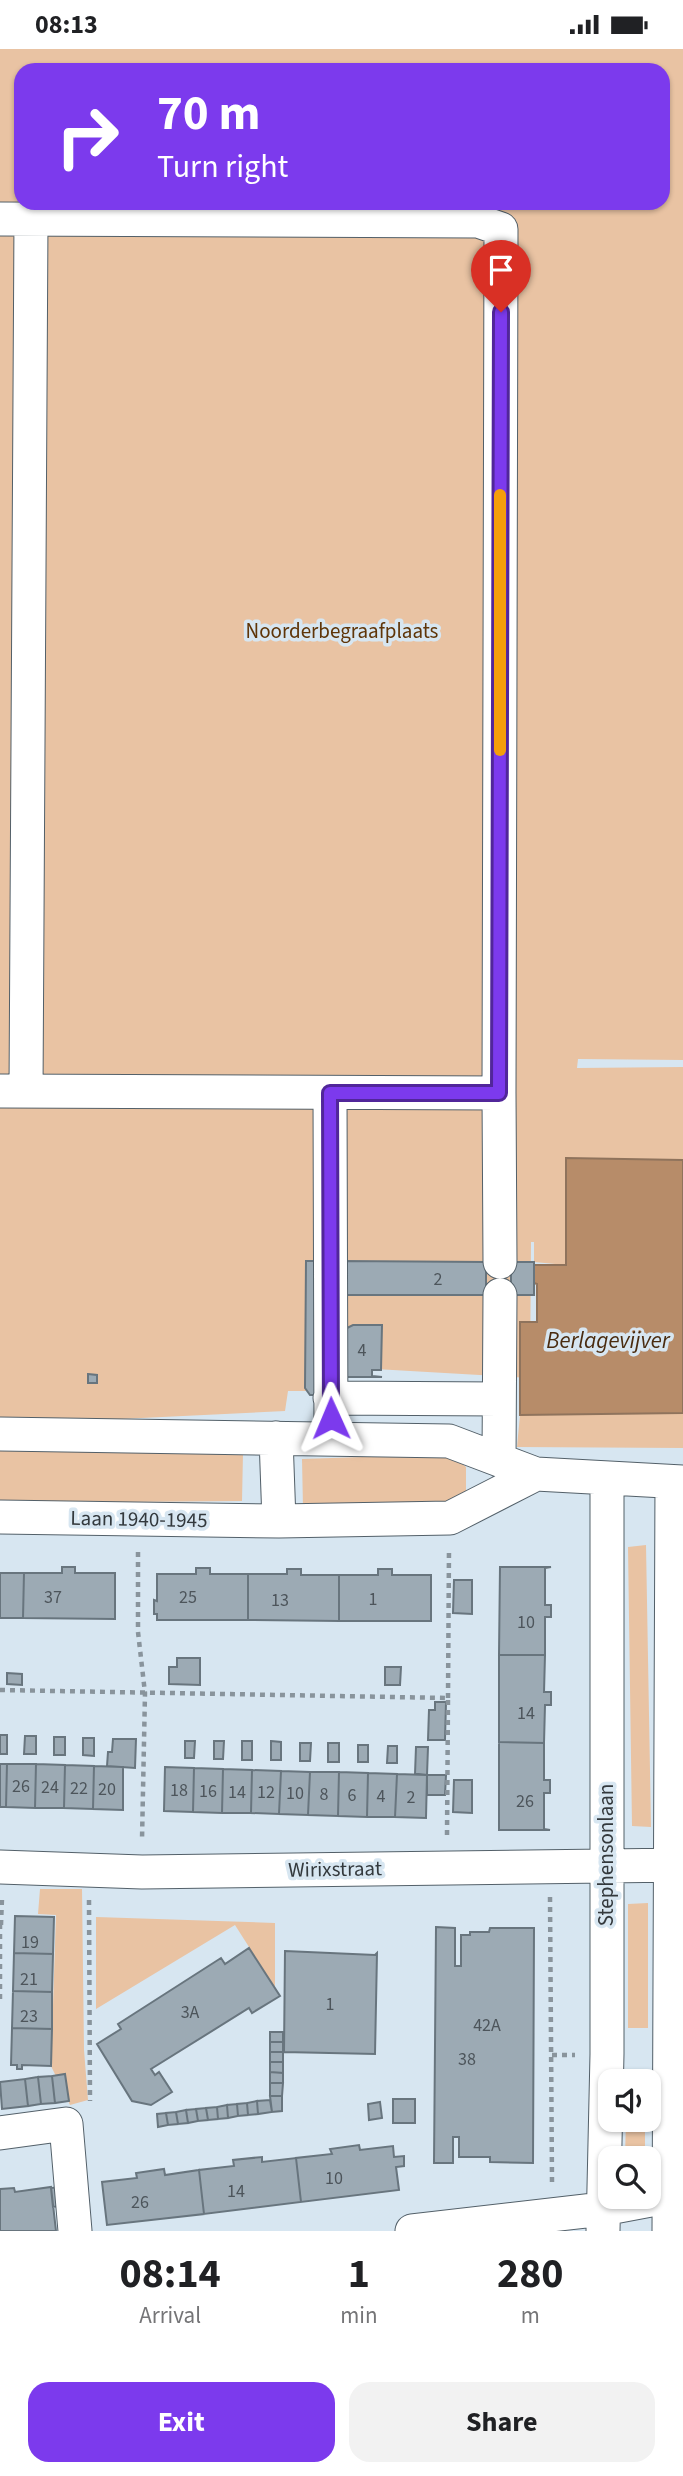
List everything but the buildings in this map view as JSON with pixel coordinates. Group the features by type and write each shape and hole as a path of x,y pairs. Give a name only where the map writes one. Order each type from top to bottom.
{"street":[{"path":"499,1093 13,1091 15,219 478,221 501,229 500,1262"},
{"path":"330,1093 331,1439"},
{"path":"499,1295 499,1460"},
{"path":"330,1398 499,1399"},
{"path":"0,1434 449,1441 536,1474 677,1482 676,2194 669,2231"},
{"path":"276,1438 279,1521"},
{"name":"Laan 1940-1945","path":"0,1517 279,1521 449,1518 536,1474"},
{"name":"Stephensonlaan","path":"603,2220 607,2054 607,1478"},
{"name":"Wirixstraat","path":"0,1867 142,1873 676,1865"},
{"path":"0,2133 66,2125 75,2231"},
{"path":"412,2231 552,2215 603,2220 676,2194"}],"path":[{"path":"447,1867 449,1518"},
{"path":"137,1519 138,1632 145,1693 142,1873"},
{"path":"0,1691 448,1697"},
{"path":"550,1866 552,2215"},
{"path":"66,2125 90,2115 89,1871"},
{"path":"0,1924 0,2004"}],"green space":[{"name":"Noorderbegraafplaats","path":"0,49 683,49 683,1060 578,1059 577,1068 683,1067 683,1160 566,1159 566,1265 534,1262 534,1242 531,1242 530,1378 306,1365 306,1391 288,1391 285,1411 79,1421 0,1421"},
{"path":"683,1413 683,1448 517,1447 520,1415"},
{"path":"0,1451 243,1453 242,1501 0,1503"},
{"path":"451,1454 466,1467 466,1494 450,1506 303,1508 302,1459"},
{"path":"646,1545 651,1827 632,1826 628,1547"},
{"path":"40,1889 82,1889 84,2050 88,2100 70,2105 51,2066 56,1915 38,1914"},
{"path":"648,1903 648,2028 628,2028 628,1904"},
{"path":"96,1917 275,1923 275,1988 235,1925 96,2009"},
{"path":"626,2132 645,2132 645,2146 625,2146"}],"water":[{"name":"Berlagevijver","path":"566,1158 683,1160 683,1413 520,1415 520,1322 537,1322 534,1265 566,1265"}],"slow traffic":[{"path":"500,495 500,750"}],"route":[{"path":"331,1418 330,1093 499,1093 501,312"}]}
